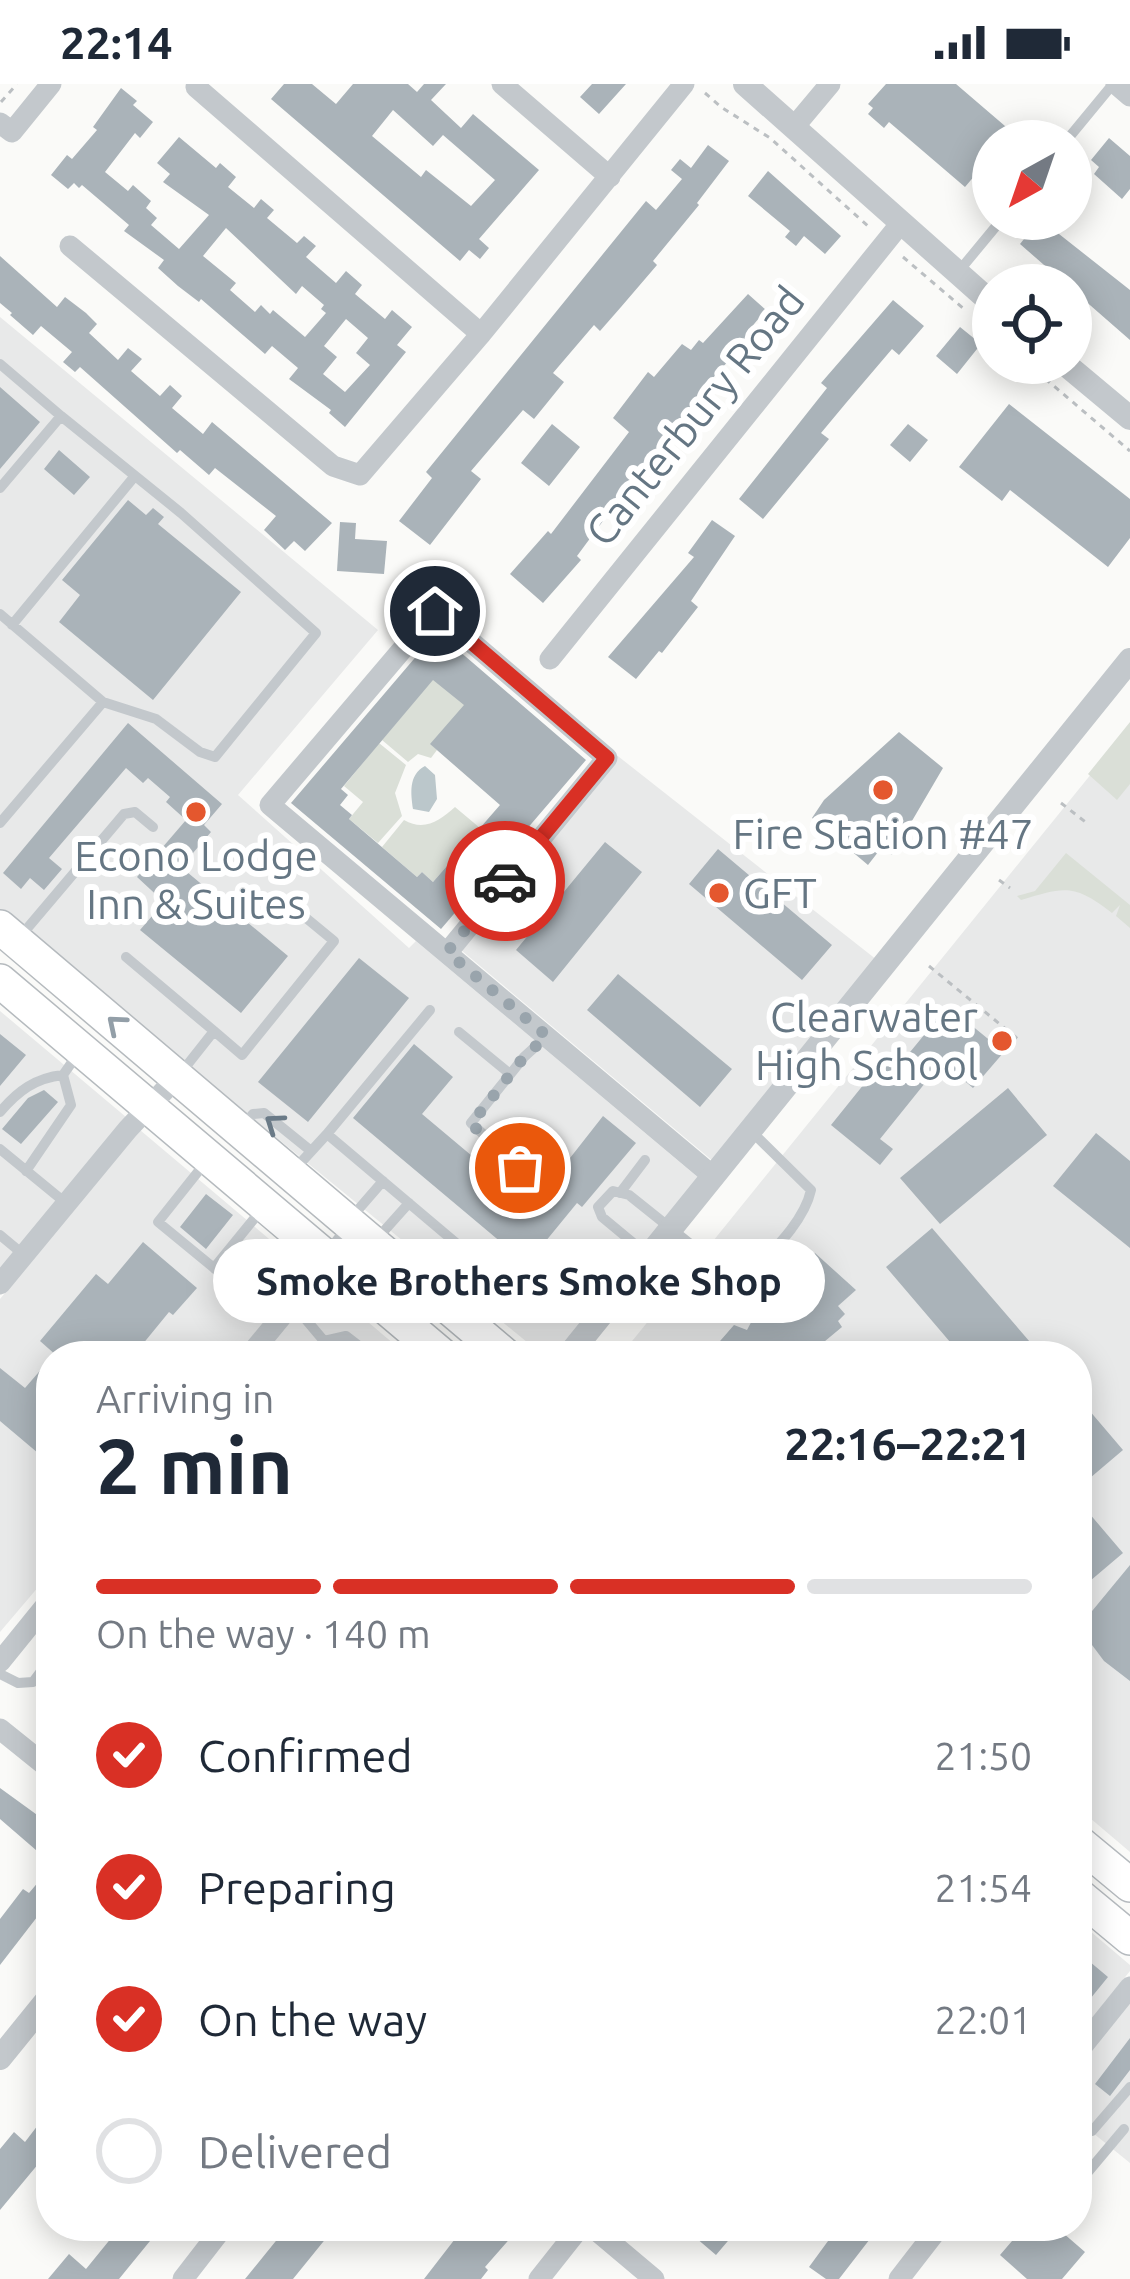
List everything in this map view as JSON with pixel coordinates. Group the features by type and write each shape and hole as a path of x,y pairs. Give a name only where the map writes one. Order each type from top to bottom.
{"main road":[{"path":"8,934 240,1130 301,1162 359,1230 488,1341"},
{"path":"4,992 72,1062 150,1107 425,1341"},
{"path":"1092,1866 1130,1886"},
{"path":"1092,1907 1130,1939"}],"street":[{"path":"0,122 12,132 51,84"},
{"path":"502,84 610,176"},
{"path":"745,84 972,286"},
{"path":"794,127 830,84"},
{"path":"1115,84 1130,96"},
{"path":"70,246 333,466 360,475 692,85"},
{"path":"196,88 482,334"},
{"name":"Canterbury Road","path":"550,658 901,223"},
{"path":"1089,384 1130,418"},
{"path":"447,952 607,758 435,611 270,805 714,1177"},
{"path":"580,1341 1130,660"},
{"path":"0,1284 178,1076"},
{"path":"261,1341 328,1259 359,1230"},
{"path":"0,1662 36,1620"},
{"path":"0,1729 36,1758"},
{"path":"1092,2034 1130,1987"},
{"path":"0,2058 36,2014"},
{"path":"183,2279 212,2241"},
{"path":"539,2279 569,2241"},
{"path":"609,2241 654,2279"},
{"path":"899,2279 928,2241"}],"lane":[{"path":"1084,120 1115,84"},
{"path":"957,274 985,240"},
{"path":"0,364 181,513 316,633 215,757 200,752 155,719 103,702 0,614"},
{"path":"0,488 61,416"},
{"path":"12,625 134,477"},
{"path":"0,823 103,702"},
{"path":"8,934 124,814 136,812 153,827"},
{"path":"127,956 242,1054 334,941 300,913"},
{"path":"301,1162 430,1010"},
{"path":"178,1076 214,1031"},
{"path":"459,1032 510,1074"},
{"path":"520,1168 471,1124 547,1036"},
{"path":"0,1112 17,1092 72,1062 71,1106 26,1171"},
{"path":"649,1256 602,1217 598,1207 613,1190 629,1195 724,1270 746,1279 768,1255 808,1206 811,1190 752,1131"},
{"path":"327,1134 520,1297 538,1294 578,1247 588,1245 631,1278"},
{"path":"0,1149 67,1204"},
{"path":"208,1158 158,1222 214,1268 324,1341 346,1336 352,1341"},
{"path":"620,1193 645,1160"},
{"path":"359,1230 383,1180"},
{"path":"359,1230 410,1203"},
{"path":"214,1268 265,1205"},
{"path":"0,1235 24,1255"},
{"path":"424,1286 458,1244"},
{"path":"0,1674 18,1683 36,1678"},
{"path":"1092,2131 1130,2087"},
{"path":"1092,2169 1126,2130 1101,2122"}],"path":[{"path":"0,104 17,84"},
{"path":"692,85 770,138 875,232"},
{"path":"0,88 8,95"},
{"path":"897,252 972,316"},
{"path":"1052,384 1130,451"},
{"path":"1061,803 1088,824"},
{"path":"999,880 1010,888"},
{"path":"929,966 1018,1039"}],"shaded area":[{"path":"0,317 378,630 238,795 409,948 416,941 700,1179 568,1341 526,1341 0,912"},
{"path":"433,679 469,701 431,744 437,750 431,758 418,754 408,762 382,740"},
{"path":"1130,722 1130,784 1117,800 1088,774"},
{"name":"Clearwater High School","path":"1130,726 1130,1852 1092,1820 1092,1341 632,1341"},
{"path":"379,743 406,765 395,793 402,816 378,843 349,819 363,802 344,786"},
{"path":"614,753 877,960 714,1162 461,950"},
{"path":"425,766 435,775 437,799 429,812 413,809 413,780"},
{"path":"455,807 480,828 433,882 422,872 417,877 382,847 404,820 425,825"},
{"path":"1066,853 1130,905 1130,928 1116,916 1120,905 1112,913 1078,892 1059,890 1021,900 1017,896 1035,891"},
{"path":"0,1011 126,1117 0,1269"},
{"path":"140,1130 306,1270 248,1341 36,1341 36,1590 0,1632 0,1299"},
{"path":"321,1282 390,1341 273,1341"},
{"path":"1092,1933 1130,1965 1092,2018"},
{"path":"1130,2002 1130,2163 1092,2132 1092,2049"}],"building":[{"path":"284,84 312,84 336,104 353,84 408,84 417,92 424,84 446,84 431,100 461,128 473,114 539,170 479,239 489,248 480,259 469,250 460,261 271,99","holes":["393,110 433,146 443,135 495,180 471,206 426,170 421,177 372,136"]},
{"path":"592,84 626,84 599,114 580,97"},
{"path":"886,84 956,84 998,120 972,120 972,179 965,187 889,122 884,128 868,114 873,108 868,104"},
{"path":"121,88 153,122 140,138 135,133 105,172 128,191 133,185 151,201 146,208 157,218 151,225 179,249 209,215 163,182 170,174 157,163 179,137 216,168 220,163 236,177 228,187 254,208 261,199 274,210 267,218 297,243 304,236 316,246 306,257 336,283 346,271 362,285 355,294 385,319 392,310 412,327 397,345 406,352 345,427 331,410 289,379 298,368 272,346 265,354 201,299 178,286 158,268 164,260 124,231 129,225 82,185 79,188 74,183 68,189 51,175 67,155 72,159 97,130 93,127","holes":["226,228 296,294 302,286 324,305 321,309 326,313 305,337 273,310 270,314 261,305 255,312 230,290 236,283 203,256","346,319 368,338 356,353 370,365 345,392 323,374 337,357 324,346"]},
{"path":"1109,138 1130,156 1130,189 1122,199 1094,174 1099,167 1092,159"},
{"path":"708,145 729,161 699,205 621,307 600,331 594,325 553,373 564,382 534,419 523,410 471,471 481,479 430,545 399,521 432,478 426,472 646,201 656,210 682,179 671,170 680,159 691,168"},
{"path":"768,171 841,236 825,254 804,236 796,246 785,237 790,231 748,196"},
{"path":"1023,240 1067,240 1130,290 1130,340 1092,307 1092,264 1043,264 1020,244"},
{"path":"0,256 57,307 65,297 86,313 97,324 89,333 118,360 128,348 142,359 131,371 160,396 170,385 182,396 172,408 203,434 212,422 332,523 305,551 294,541 285,550 264,530 276,516 215,468 209,475 180,450 177,453 80,367 75,372 63,362 72,352 41,326 33,335 10,315 0,303"},
{"path":"748,294 766,310 749,330 753,334 711,380 715,383 621,505 617,502 577,556 581,560 543,603 510,574 548,531 551,534 629,432 613,418 648,372 654,377 682,344 691,350 699,340 703,343"},
{"path":"893,300 924,326 899,355 892,349 846,403 821,433 829,439 763,519 739,499 827,388 821,383"},
{"path":"960,327 972,337 972,355 957,374 936,356"},
{"path":"0,387 40,422 0,469"},
{"path":"1009,404 1130,499 1130,538 1108,567 1010,490 1002,501 959,467"},
{"path":"552,424 580,447 549,486 521,463"},
{"path":"908,424 928,440 910,462 890,445"},
{"path":"59,450 90,477 74,495 44,469"},
{"path":"128,500 146,515 153,508 164,517 158,524 241,592 153,700 59,622 80,595 62,580"},
{"path":"712,520 735,536 691,601 698,607 636,679 608,657 694,557 688,553"},
{"path":"340,522 356,523 355,539 387,541 384,574 337,571"},
{"path":"437,632 586,760 441,929 291,803","holes":["433,680 464,705 430,744 500,805 433,882 422,872 417,877 349,819 352,815 340,805 348,795 341,789"]},
{"path":"128,723 222,804 204,825 211,832 181,867 288,956 241,1013 140,930 164,902 137,877 186,820 148,778 143,783 126,768 49,858 62,869 44,890 30,878 21,889 3,873"},
{"name":"Fire Station #47","path":"899,732 943,768 892,855 882,847 868,865 812,818 824,800"},
{"path":"605,842 642,872 553,982 516,950"},
{"path":"718,849 832,945 802,980 689,884"},
{"path":"359,958 409,998 308,1122 258,1082"},
{"path":"618,974 732,1069 700,1107 587,1010"},
{"path":"948,1006 1004,1052 973,1088 942,1062 880,1139 893,1149 880,1165 831,1125 889,1053 901,1063"},
{"path":"0,1034 26,1055 0,1086"},
{"path":"414,1044 453,1077 422,1114 503,1182 511,1173 537,1190 547,1177 552,1181 603,1116 636,1143 582,1207 577,1203 527,1264 353,1118"},
{"path":"1008,1088 1047,1135 940,1224 900,1178"},
{"path":"44,1090 58,1102 21,1144 2,1129 28,1098"},
{"path":"1096,1133 1130,1161 1130,1248 1053,1186"},
{"path":"206,1194 233,1215 206,1249 180,1227"},
{"path":"932,1228 1029,1341 949,1341 886,1267"},
{"path":"143,1242 197,1288 145,1341 40,1341 96,1274 108,1284"},
{"path":"815,1253 856,1290 838,1306 845,1314 838,1321 842,1327 825,1341 720,1341 734,1325 747,1330 776,1275 787,1281 793,1271 801,1275"},
{"path":"0,1368 25,1388 36,1375 36,1451 0,1421"},
{"path":"1092,1414 1123,1450 1092,1476"},
{"path":"1092,1517 1123,1553 1092,1579"},
{"path":"1130,1565 1130,1681 1092,1645 1092,1611"},
{"path":"0,1788 36,1814 36,1850 0,1819"},
{"path":"36,1885 36,1918 0,1965 0,1919 23,1889 29,1893"},
{"path":"1092,1964 1108,1977 1092,1997"},
{"path":"1130,2038 1130,2070 1110,2096 1095,2084"},
{"path":"36,2128 36,2167 0,2210 0,2149 14,2132 25,2142"},
{"path":"109,2241 150,2241 119,2279 48,2279 69,2254 86,2269"},
{"path":"276,2241 324,2241 293,2279 245,2279"},
{"path":"453,2241 508,2241 485,2267 488,2270 481,2279 424,2279"},
{"path":"700,2241 728,2241 716,2255"},
{"path":"828,2241 868,2241 839,2279 826,2279 809,2267"},
{"path":"1012,2241 1072,2241 1085,2252 1062,2279 1027,2279 1000,2255"}],"way so far":[{"path":"505,881 447,952 547,1036 524,1057 471,1124 520,1168"}],"place":[{"name":"Fire Station #47","path":"883,790"},
{"name":"Econo Lodge Inn & Suites","path":"196,812"},
{"name":"GFT","path":"719,893"},
{"name":"Clearwater High School","path":"1002,1041"},
{"name":"Smoke Brothers Smoke Shop","path":"520,1168"}],"route":[{"path":"435,611 607,758 505,881"}]}
